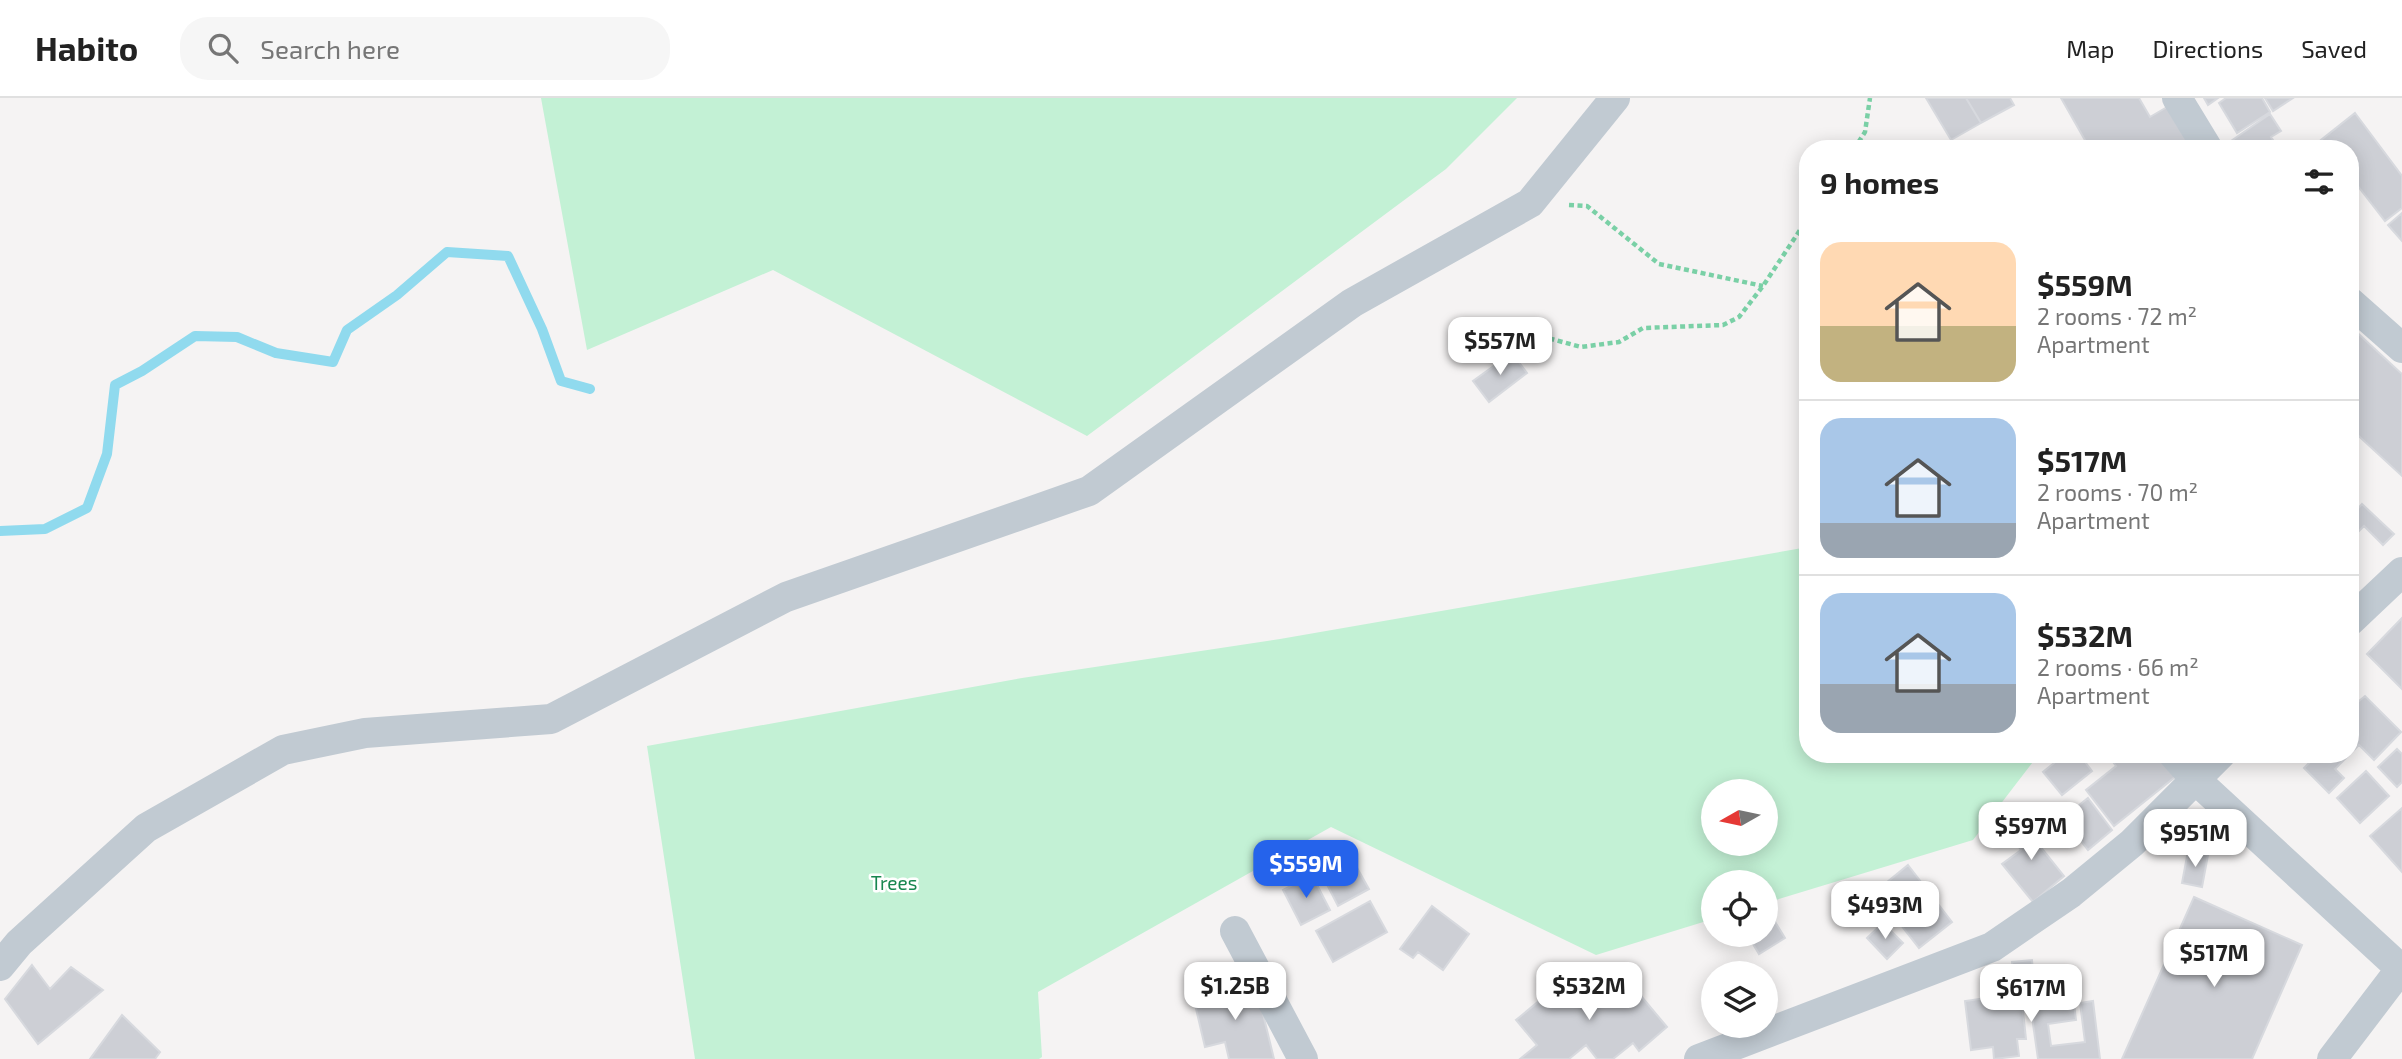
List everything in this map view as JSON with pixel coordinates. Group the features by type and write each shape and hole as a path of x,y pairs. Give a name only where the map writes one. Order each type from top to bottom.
{"street":[{"path":"0,966 19,943 146,828 283,750 365,733 551,719 786,597 1089,491 1352,303 1530,203 1615,98"},
{"path":"2176,98 2202,140"},
{"path":"2359,310 2402,348"},
{"path":"2359,613 2402,572"},
{"path":"2181,763 2197,781 2401,969 2332,1059"},
{"path":"1699,1059 1992,947 2071,893 2133,843 2213,763"},
{"path":"1236,931 1303,1059"}],"path":[{"path":"1860,140 1865,132 1870,98"},
{"path":"1530,203 1587,206 1659,264 1763,286"},
{"path":"1533,334 1581,347 1619,342 1643,328 1723,324 1739,317 1799,232"}],"green space":[{"path":"541,98 1517,98 1446,169 1087,436 773,270 587,350"},
{"name":"Trees","path":"1799,549 1799,763 2032,763 1973,840 1778,899 1778,870 1701,870 1701,923 1596,955 1331,827 1038,992 1042,1057 1039,1059 695,1059 647,746 1022,678 1280,639"}],"building":[{"path":"1926,98 1966,98 1981,123 1951,140"},
{"path":"1966,98 2010,98 2014,105 1981,123"},
{"path":"2061,98 2139,98 2150,117 2167,107 2187,140 2085,140"},
{"path":"2204,98 2218,98 2208,105"},
{"path":"2226,98 2262,98 2270,112 2237,133 2219,103"},
{"path":"2265,98 2293,98 2273,111"},
{"path":"2355,113 2402,176 2402,208 2385,221 2359,188 2359,140 2321,140"},
{"path":"2270,114 2281,131 2271,137 2273,140 2232,140"},
{"path":"2402,213 2402,241 2388,225"},
{"path":"2359,334 2402,374 2402,476 2359,436"},
{"path":"1512,353 1527,373 1489,402 1473,381"},
{"path":"2362,504 2394,534 2383,545 2364,526 2359,531 2359,507"},
{"path":"2402,618 2402,689 2367,654"},
{"path":"2365,696 2401,732 2374,760 2359,745 2359,701"},
{"path":"2397,749 2402,754 2402,782 2397,787 2378,767"},
{"path":"2054,763 2086,763 2092,771 2062,795 2043,772"},
{"path":"2114,763 2172,763 2180,773 2114,826 2086,790 2116,766"},
{"path":"2309,763 2341,763 2335,769 2344,778 2329,793 2304,768"},
{"path":"2366,771 2389,796 2360,823 2337,798"},
{"path":"2088,798 2112,830 2088,850 2063,818"},
{"path":"2402,808 2402,872 2370,836"},
{"path":"2024,817 2044,841 2039,845 2064,876 2033,902 2002,864 2021,850 2007,832"},
{"path":"2188,851 2208,855 2202,887 2182,883"},
{"path":"1351,857 1369,889 1338,906 1321,873"},
{"path":"1908,865 1952,922 1919,948 1875,892"},
{"path":"1312,875 1330,910 1301,925 1283,890"},
{"path":"2194,897 2302,945 2252,1059 2122,1059"},
{"path":"1370,901 1387,932 1333,962 1316,931"},
{"path":"1432,906 1469,934 1443,970 1418,952 1413,958 1400,949"},
{"path":"1883,923 1903,943 1887,959 1867,938"},
{"path":"1778,927 1785,938 1778,942"},
{"path":"1755,947 1770,947 1759,954"},
{"path":"2032,960 2034,983 2014,985 2012,962"},
{"path":"32,965 50,989 71,967 103,990 38,1044 5,999"},
{"path":"1573,973 1597,1002 1626,978 1667,1027 1639,1051 1633,1043 1613,1059 1597,1059 1586,1045 1569,1059 1520,1059 1537,1045 1516,1020"},
{"path":"1255,981 1274,1059 1229,1059 1225,1042 1205,1047 1193,996"},
{"path":"2072,986 2076,1020 2048,1024 2051,1046 2085,1042 2080,1003 2093,1001 2100,1059 2038,1059 2031,1010 2023,1011 2026,1039 2017,1039 2019,1056 1994,1059 1993,1047 1971,1050 1965,1001 2008,995 2009,1002 2022,1001 2021,993"},
{"path":"122,1015 160,1052 155,1059 90,1059"}],"waterway":[{"path":"0,531 45,529 87,508 107,454 115,385 142,371 195,336 237,337 276,353 333,362 347,330 397,295 447,252 508,256 542,329 561,381 590,389"}]}
